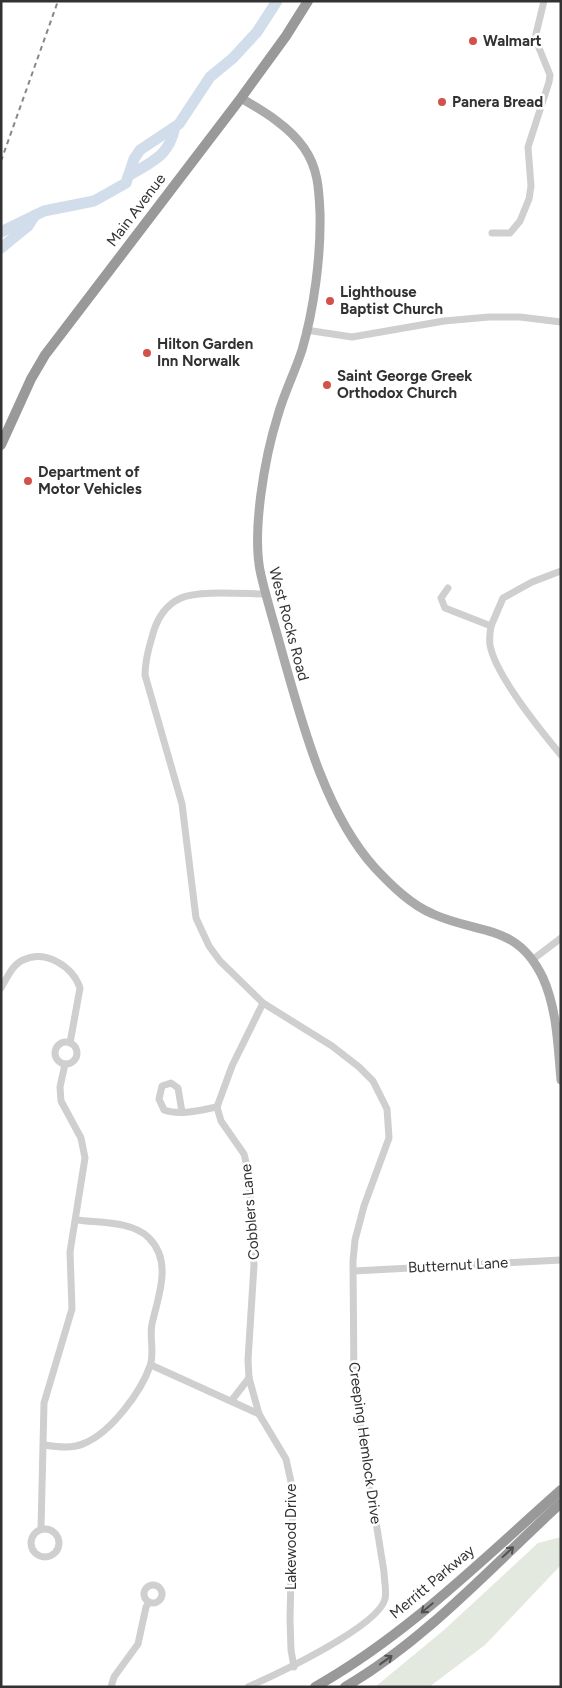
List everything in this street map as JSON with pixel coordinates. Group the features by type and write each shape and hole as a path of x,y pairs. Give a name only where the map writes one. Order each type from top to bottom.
{"highway":[{"name":"Main Avenue","path":"1,445 30,379 45,355 240,98 286,36 308,1"},
{"name":"Merritt Parkway","path":"315,1687 376,1648 464,1576 561,1490"},
{"name":"Merritt Parkway","path":"345,1687 399,1651 561,1503"}],"main road":[{"name":"West Rocks Road","path":"240,98 276,121 297,139 309,156 317,175 319,190 320,246 306,330 302,349 277,418 260,508 257,548 266,594 304,724 335,805 352,839 375,868 417,905 433,914 504,935 518,944 532,960 548,993 561,1080"}],"street":[{"path":"492,233 510,233 520,221 529,199 531,186 528,147 550,82 550,75 535,38 544,1"},
{"path":"306,330 352,337 433,322 489,317 520,316 561,322"},
{"path":"561,571 532,582 503,598 490,626 490,645 496,661 533,721 561,755"},
{"path":"448,588 441,598 445,608 490,626"},
{"name":"Creeping Hemlock Drive","path":"248,1687 294,1667 374,1616 385,1599 382,1563 354,1385 355,1240 364,1206 389,1138 388,1117 384,1099 373,1080 347,1056 263,1003 220,961 209,946 198,924 182,804 148,689 145,664 155,626 167,608 182,597 266,594"},
{"path":"532,960 561,938"},
{"path":"1,988 14,966 23,960 40,957 65,966 74,976 80,988 70,1043"},
{"path":"182,1112 178,1088 171,1083 162,1086 159,1100 161,1107 169,1112 182,1112 217,1107 232,1066 263,1003"},
{"path":"70,1043 75,1047 77,1055 72,1062 63,1064 55,1056 56,1049 60,1044 70,1043"},
{"path":"41,1529 43,1431 47,1389 72,1309 70,1252 77,1220 85,1158 81,1138 61,1101 60,1087 63,1064"},
{"name":"Cobblers Lane","path":"217,1107 221,1121 244,1154 249,1174 254,1265 248,1360 249,1378 259,1414"},
{"path":"44,1445 71,1446 86,1443 95,1437 116,1419 130,1402 151,1365 150,1334 162,1272 157,1248 144,1234 133,1228 77,1220"},
{"name":"Butternut Lane","path":"354,1271 561,1260"},
{"path":"151,1365 232,1400 259,1414"},
{"path":"232,1400 249,1378"},
{"name":"Lakewood Drive","path":"259,1414 286,1459 291,1475 293,1491 290,1627 294,1667"},
{"path":"41,1529 53,1531 59,1541 56,1552 47,1558 36,1555 30,1545 33,1534 41,1529"},
{"path":"111,1687 114,1677 138,1644 144,1614 149,1602"}],"shaded area":[{"path":"561,1537 561,1565 485,1645 429,1687 375,1687 444,1630 538,1543"}],"waterway":[{"path":"1,232 44,211 94,201 126,183 134,159 140,150 179,124 210,77 233,58 257,32 277,1"},
{"path":"128,176 159,157 169,145 175,127"},
{"path":"1,248 28,226 35,215"}],"railway":[{"path":"1,161 58,1"}],"place":[{"name":"Walmart","path":"473,41"},
{"name":"Panera Bread","path":"442,102"},
{"name":"Lighthouse Baptist Church","path":"330,301"},
{"name":"Hilton Garden Inn Norwalk","path":"147,353"},
{"name":"Saint George Greek Orthodox Church","path":"327,385"},
{"name":"Department of Motor Vehicles","path":"28,481"}]}
